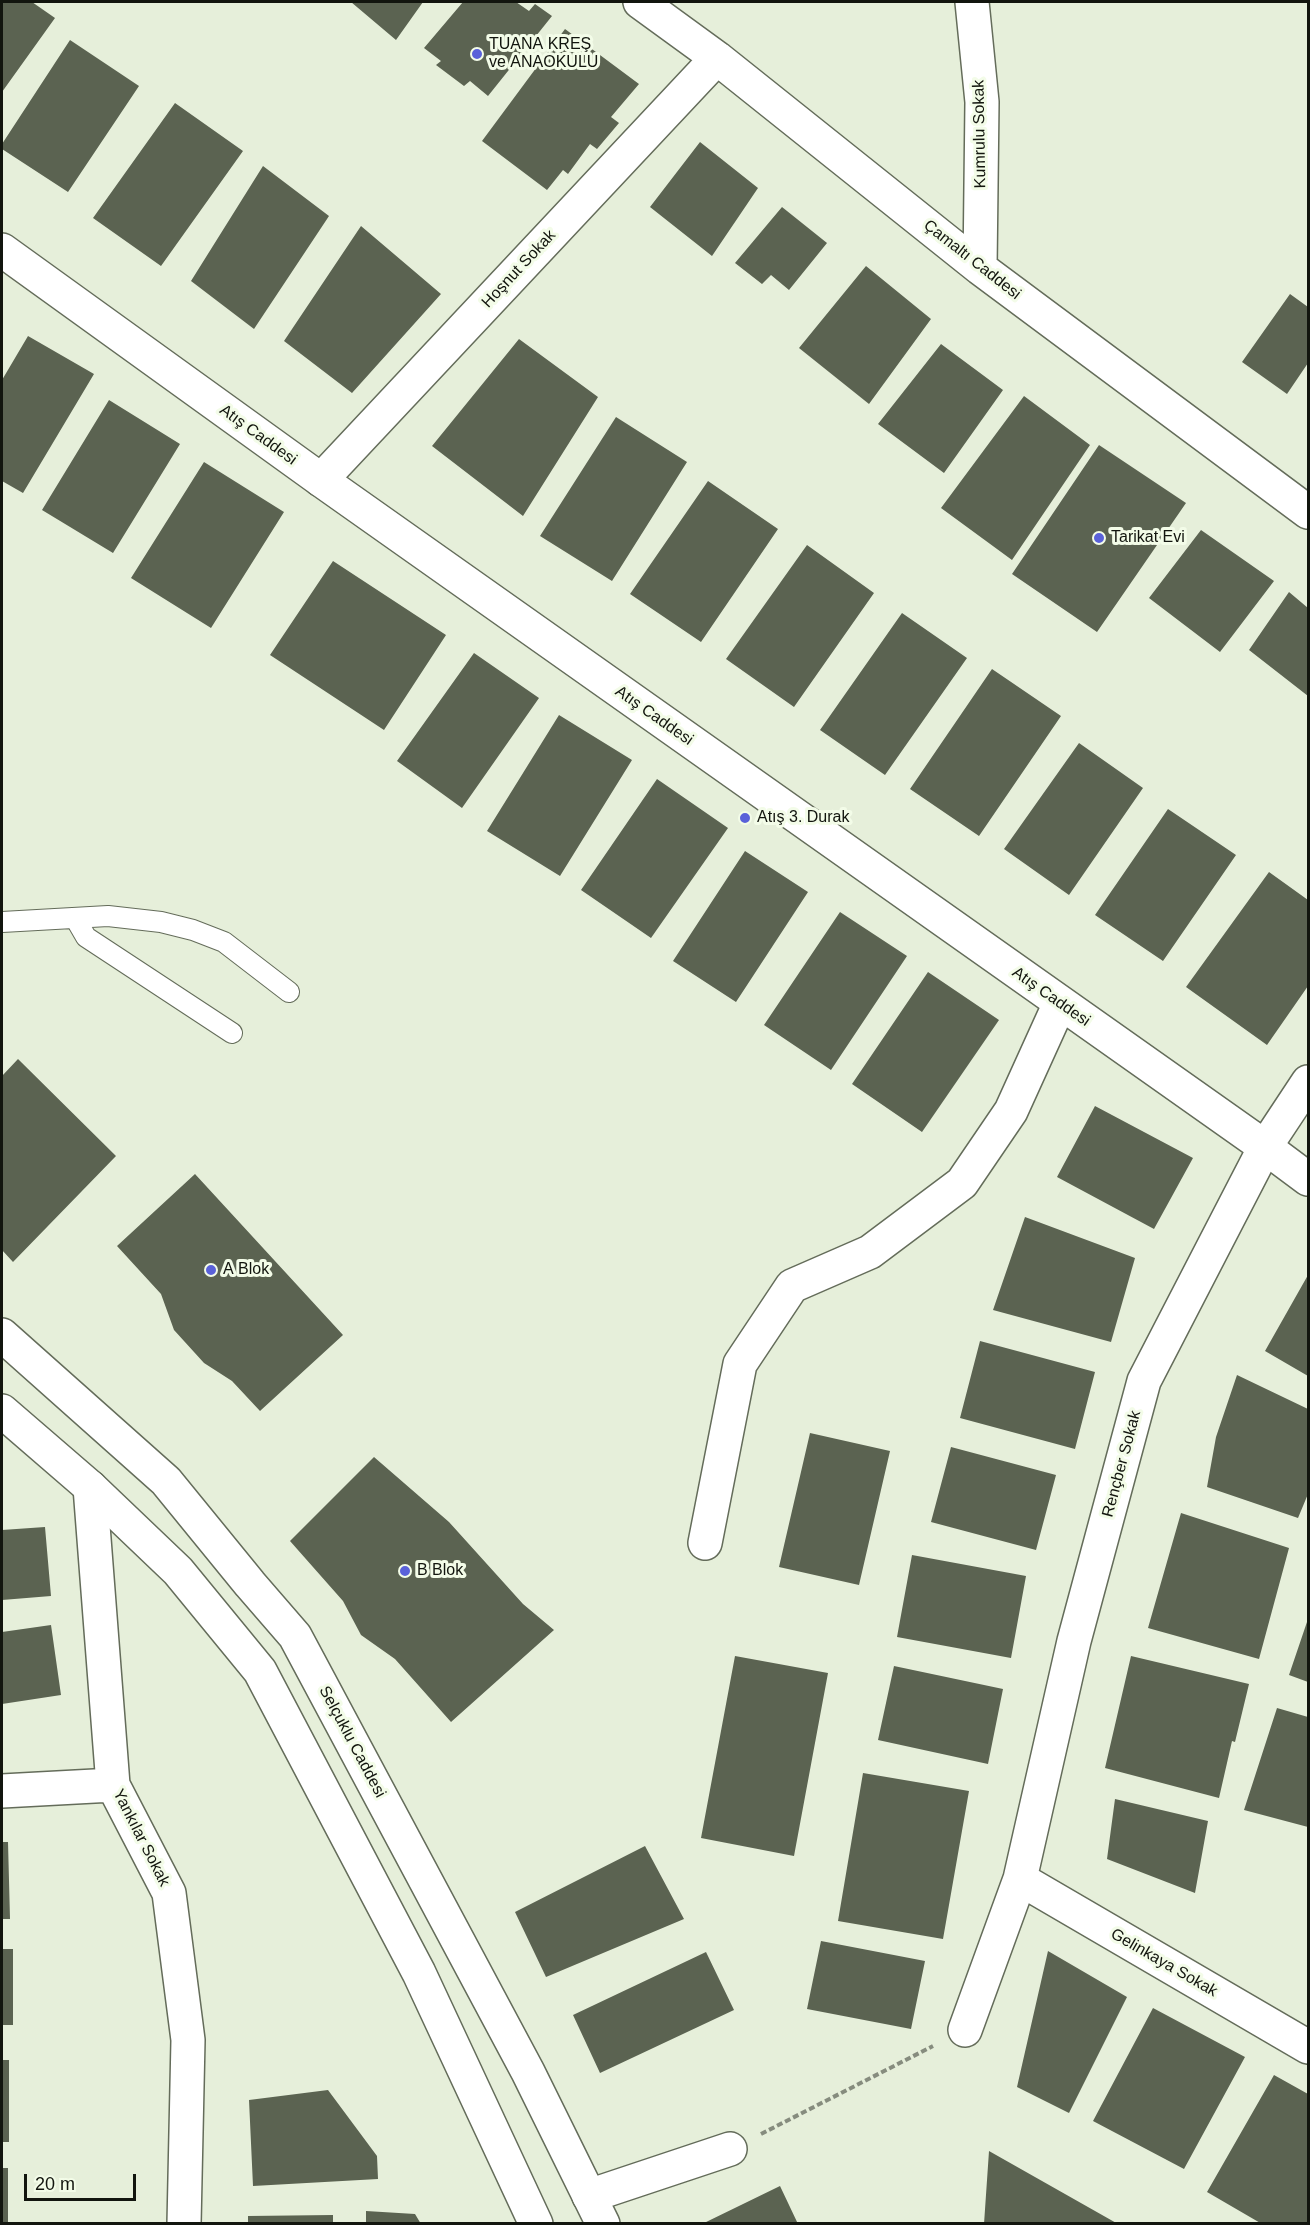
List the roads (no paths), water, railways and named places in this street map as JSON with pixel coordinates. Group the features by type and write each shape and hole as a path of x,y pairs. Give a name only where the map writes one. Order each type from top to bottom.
{"street":[{"name":"Çamaltı Caddesi","path":"640,2 717,58 980,268 1308,512"},
{"name":"Kumrulu Sokak","path":"972,2 982,102 980,268"},
{"name":"Hoşnut Sokak","path":"321,480 717,58"},
{"name":"Atış Caddesi","path":"2,250 321,480 1308,1179"},
{"path":"705,1543 741,1364 747,1354 792,1286 870,1252 962,1183 1011,1111 1060,1003"},
{"name":"Rençber Sokak","path":"964,2030 1020,1879 1074,1641 1144,1381 1265,1147 1308,1082"},
{"name":"Selçuklu Caddesi","path":"2,1335 166,1481 295,1636 528,2072 596,2210"},
{"path":"2,1411 90,1487 178,1571 260,1671 419,1973 536,2223"},
{"name":"Yankılar Sokak","path":"90,1487 112,1785 169,1893 188,2040 184,2223"},
{"path":"2,1791 112,1785"},
{"name":"Gelinkaya Sokak","path":"1020,1879 1308,2047"},
{"path":"596,2210 730,2149"}],"lane":[{"path":"2,922 108,916 161,922 193,930 224,942 289,992"},
{"path":"75,918 86,937 232,1033"}],"place":[{"name":"TUANA KREŞ ve ANAOKULU","path":"477,54"},
{"name":"Tarikat Evi","path":"1099,538"},
{"name":"Atış 3. Durak","path":"745,818"},
{"name":"A Blok","path":"211,1270"},
{"name":"B Blok","path":"405,1571"}]}
